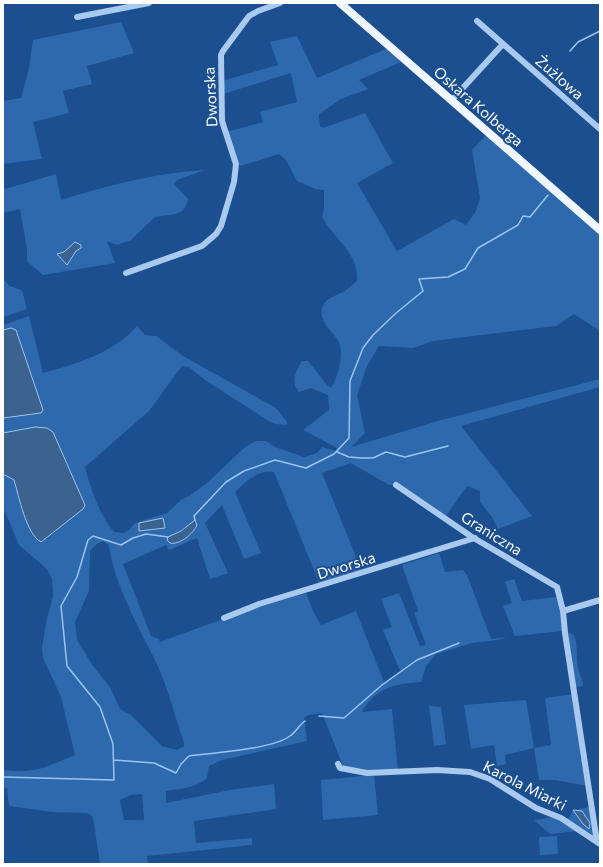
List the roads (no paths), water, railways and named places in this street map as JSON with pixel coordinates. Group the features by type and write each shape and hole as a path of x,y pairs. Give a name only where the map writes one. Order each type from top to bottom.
{"main road":[{"name":"Oskara Kolberga","path":"340,3 599,228"}],"street":[{"path":"77,17 149,3"},
{"name":"Dworska","path":"126,274 202,246 216,234 221,226 234,182 236,164 222,120 220,64 222,53 249,16 280,3"},
{"name":"Żużlowa","path":"477,21 600,129"},
{"path":"452,101 503,44"},
{"name":"Graniczna","path":"396,485 475,538 556,587 564,610 565,633 599,843"},
{"name":"Dworska","path":"224,618 259,604 475,538"},
{"path":"564,610 600,600"},
{"name":"Karola Miarki","path":"338,764 340,768 367,773 437,770 470,772 490,779 536,808 561,818 599,843"}],"waterway":[{"path":"570,51 578,42 600,31"},
{"path":"195,520 194,516 226,482 244,471 275,460 306,468 334,454 349,438 350,381 363,348 373,335 395,314 423,291 419,279 448,277 465,269 478,248 518,225 523,216 530,217 548,195"},
{"path":"337,452 349,457 362,458 373,458 386,452 405,457 448,446"},
{"path":"3,777 114,780 113,744 100,707 67,666 61,606 77,577 88,540 93,536 121,545 133,538 146,534 168,537"},
{"path":"319,716 344,718 382,685 417,660 459,643"},
{"path":"114,760 154,763 176,773 181,764 189,756 242,750 270,744 290,736 305,721"}]}
